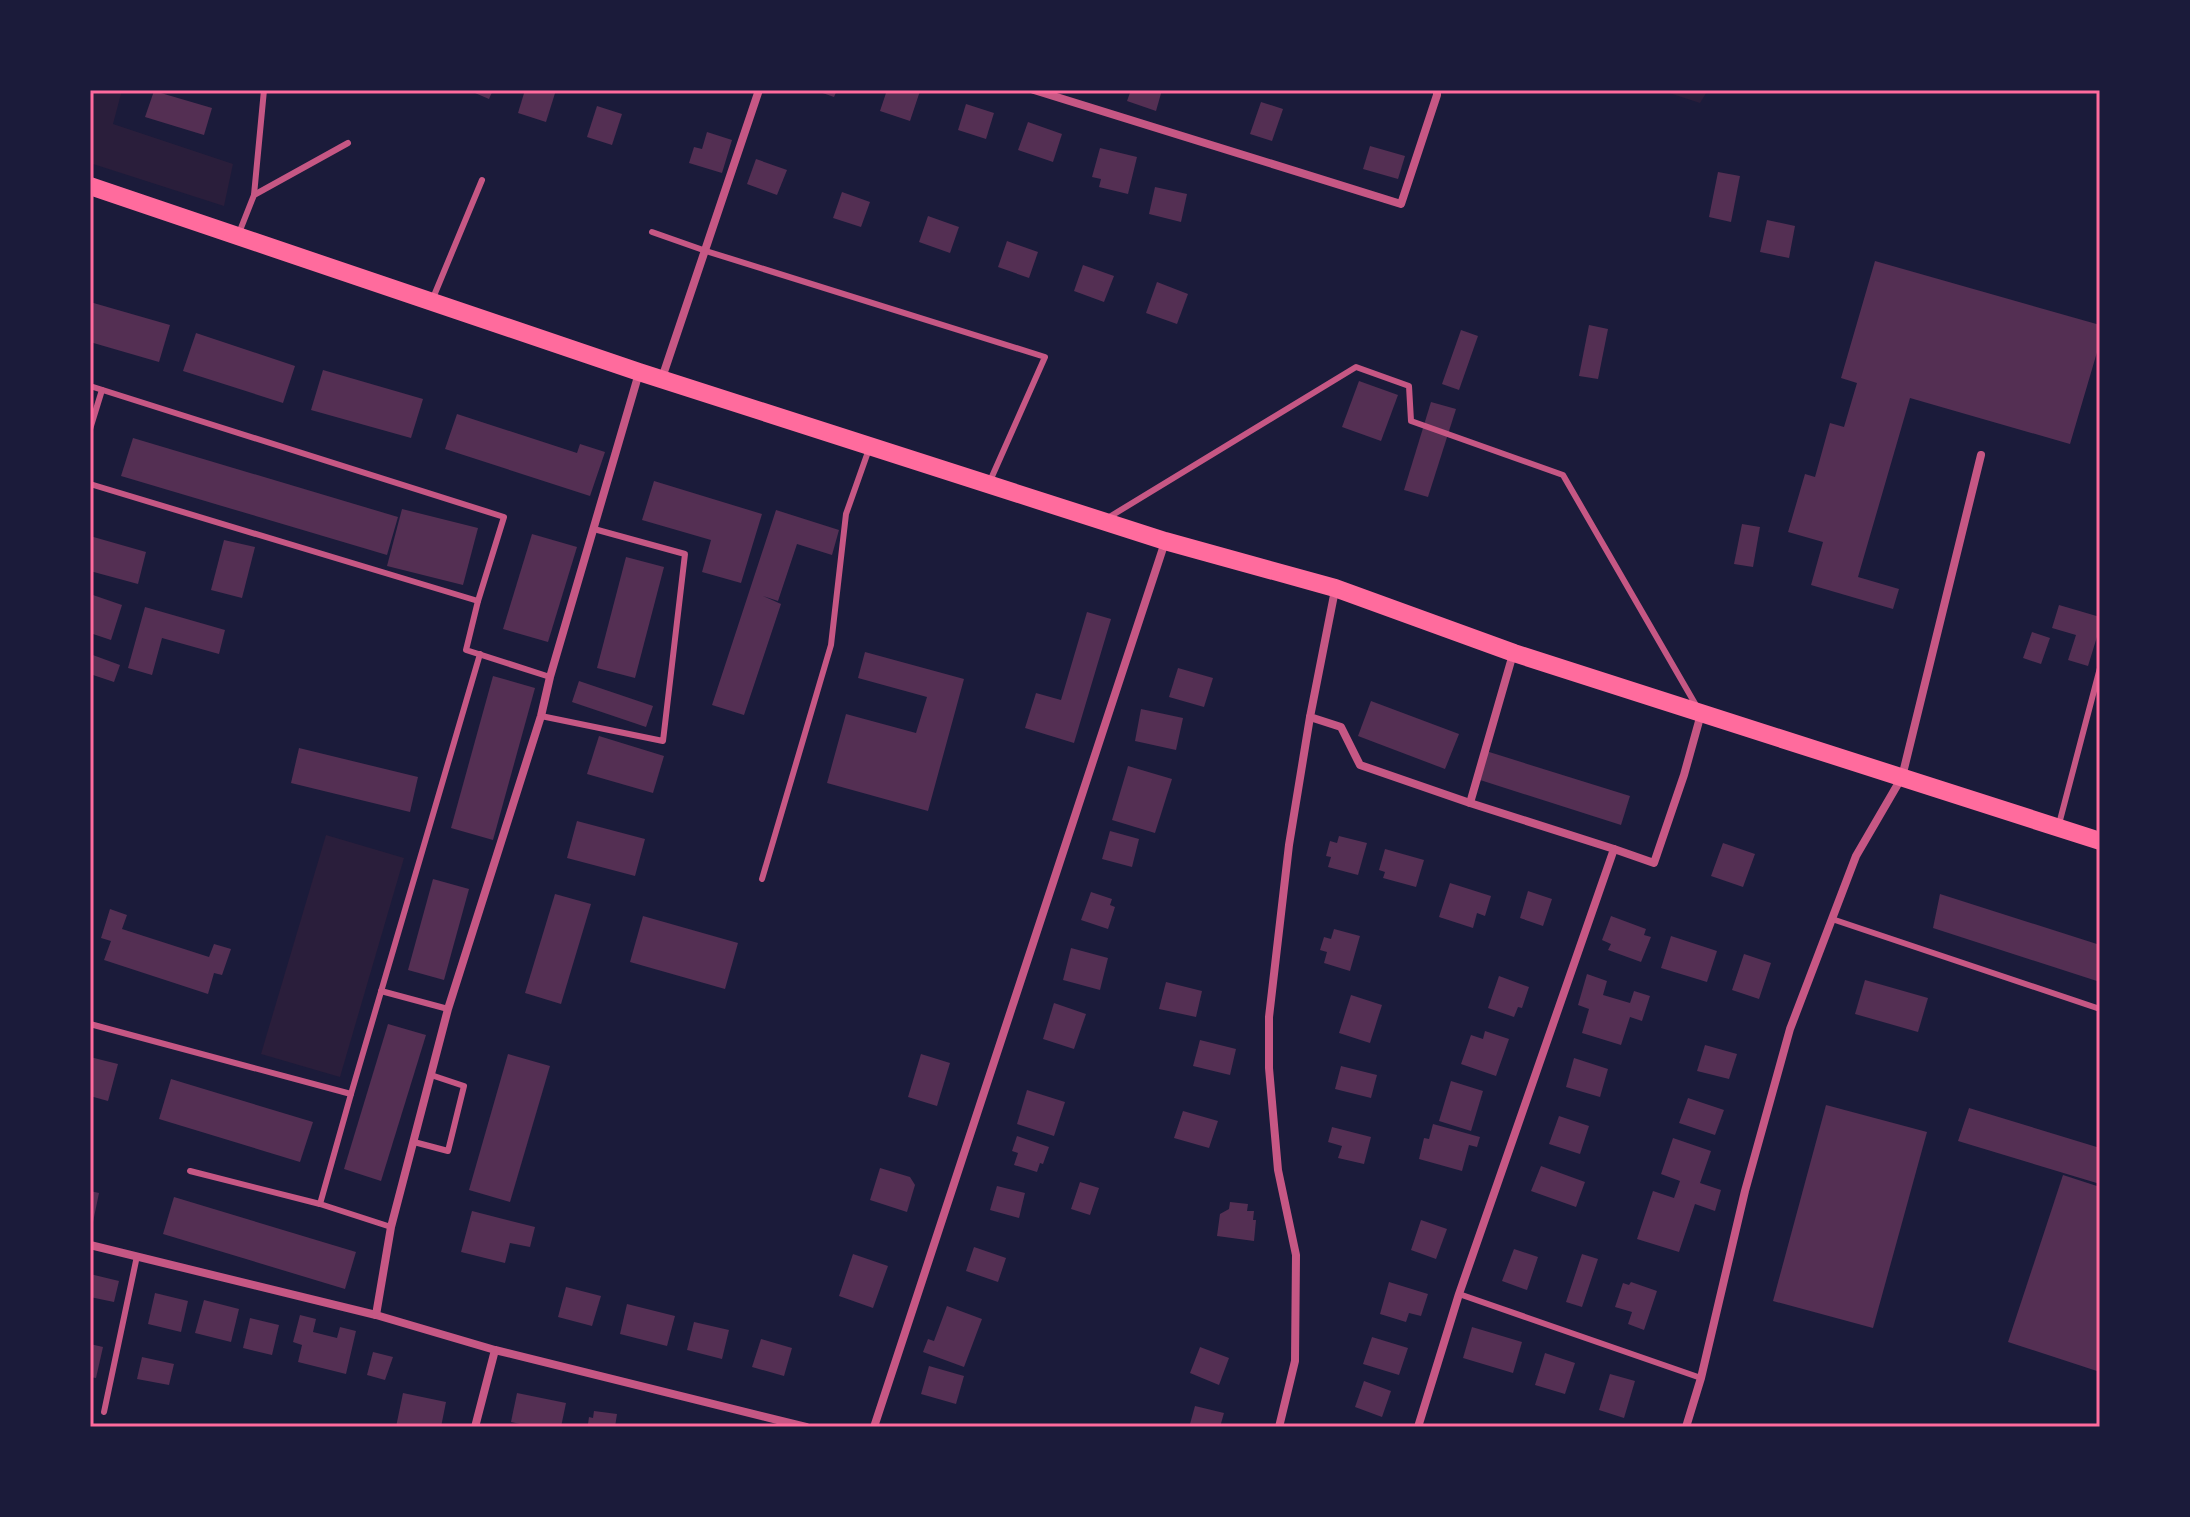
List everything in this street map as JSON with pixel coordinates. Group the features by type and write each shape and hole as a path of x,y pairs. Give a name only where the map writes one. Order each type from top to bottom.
{"main road":[{"path":"90,186 639,372 1165,541 1335,588 1514,653 2100,841"}],"street":[{"path":"662,379 759,90"},
{"path":"1034,90 1401,204 1437,90"},
{"path":"376,1315 391,1227 448,1009 541,716 639,372"},
{"path":"1686,1427 1701,1378 1745,1191 1790,1029 1856,856 1902,777 1981,455"},
{"path":"874,1427 1165,541"},
{"path":"1279,1427 1295,1361 1296,1255 1278,1170 1269,1068 1269,1017 1289,845 1335,588"},
{"path":"1470,803 1514,653"},
{"path":"1310,717 1341,727 1360,765 1654,863 1701,713"},
{"path":"1418,1427 1459,1294 1614,849"},
{"path":"90,1245 376,1315 495,1350 806,1427"},
{"path":"475,1427 495,1350"}],"lane":[{"path":"238,236 254,195 264,90"},
{"path":"254,195 348,143"},
{"path":"432,302 482,180"},
{"path":"652,232 1045,357 988,484"},
{"path":"1103,521 1356,367 1409,386 1411,421 1563,475 1701,713"},
{"path":"90,386 504,517 466,650 550,677"},
{"path":"90,429 102,390"},
{"path":"762,879 831,645 846,514 870,446"},
{"path":"90,484 478,601"},
{"path":"541,716 663,741 685,554 594,529"},
{"path":"320,1204 480,654"},
{"path":"2058,827 2100,668"},
{"path":"1832,919 2100,1009"},
{"path":"381,991 448,1009"},
{"path":"90,1024 351,1094"},
{"path":"414,1142 448,1151 464,1086 431,1075"},
{"path":"190,1171 320,1204 391,1227"},
{"path":"104,1412 137,1256"},
{"path":"1459,1294 1701,1378"}],"shaded area":[{"path":"90,90 122,90 113,124 233,164 224,206 90,163"},
{"path":"1660,90 1708,90 1700,103"},
{"path":"326,835 404,858 340,1077 261,1054"}],"building":[{"path":"468,90 493,90 489,99"},
{"path":"525,90 556,90 546,122 518,113"},
{"path":"814,90 837,90 834,97"},
{"path":"887,90 920,91 910,121 880,111"},
{"path":"1131,90 1162,90 1156,111 1127,101"},
{"path":"154,91 212,108 204,135 145,117"},
{"path":"1261,102 1283,109 1272,141 1250,134"},
{"path":"966,104 994,113 986,139 958,130"},
{"path":"597,106 622,114 612,145 587,137"},
{"path":"1028,122 1062,134 1053,162 1018,150"},
{"path":"707,132 732,140 722,173 689,163 694,147 702,149"},
{"path":"1370,146 1405,156 1398,179 1363,169"},
{"path":"1100,148 1137,157 1128,194 1099,187 1101,179 1092,177"},
{"path":"756,159 787,170 777,195 747,184"},
{"path":"1718,172 1740,176 1731,222 1709,217"},
{"path":"1155,187 1187,194 1181,222 1149,214"},
{"path":"842,192 870,202 861,227 833,218"},
{"path":"928,216 959,227 950,253 919,242"},
{"path":"1767,220 1795,226 1789,258 1760,252"},
{"path":"1007,241 1038,252 1029,278 998,267"},
{"path":"1875,261 2100,325 2100,342 2070,444 1910,398 1858,577 1899,589 1893,609 1811,585 1823,542 1788,532 1805,474 1815,477 1830,423 1844,427 1857,383 1841,378"},
{"path":"1083,265 1114,276 1104,302 1074,291"},
{"path":"1157,282 1188,294 1177,324 1146,313"},
{"path":"90,302 170,325 159,362 90,342"},
{"path":"1589,325 1608,329 1598,379 1579,376"},
{"path":"1461,330 1478,336 1459,390 1442,384"},
{"path":"196,333 295,366 283,403 183,371"},
{"path":"323,370 423,399 411,438 311,410"},
{"path":"1359,381 1398,395 1381,441 1342,427"},
{"path":"1431,402 1456,409 1428,497 1404,490"},
{"path":"457,414 577,453 580,444 605,452 590,496 445,449"},
{"path":"133,438 398,517 387,555 121,476"},
{"path":"654,481 762,514 741,583 702,572 711,540 642,520"},
{"path":"402,509 478,528 463,585 387,566"},
{"path":"776,510 839,530 832,555 797,544 778,601 763,596 781,604 744,715 712,705"},
{"path":"1742,524 1760,527 1753,567 1734,564"},
{"path":"532,534 577,547 548,642 503,629"},
{"path":"90,536 146,552 138,584 90,571"},
{"path":"224,540 255,547 242,598 211,590"},
{"path":"626,557 664,567 635,678 597,668"},
{"path":"90,594 122,605 111,640 90,633"},
{"path":"2059,605 2100,617 2088,666 2068,660 2076,635 2052,628"},
{"path":"145,607 225,630 219,654 162,638 152,675 128,668"},
{"path":"1087,612 1111,619 1074,743 1025,728 1036,693 1061,700"},
{"path":"2032,632 2050,638 2041,664 2023,658"},
{"path":"865,652 964,679 928,811 827,783 846,714 916,733 927,697 858,678"},
{"path":"90,654 120,665 114,682 90,674"},
{"path":"1178,668 1213,678 1204,707 1169,697"},
{"path":"493,676 535,688 493,840 451,828"},
{"path":"579,681 653,706 646,727 572,702"},
{"path":"1371,701 1459,734 1445,769 1358,736"},
{"path":"1141,709 1183,718 1176,750 1135,741"},
{"path":"599,736 664,756 653,793 587,774"},
{"path":"299,748 418,777 410,812 291,783"},
{"path":"1486,751 1630,796 1621,825 1477,779"},
{"path":"1128,766 1172,779 1155,833 1112,820"},
{"path":"577,821 645,839 635,876 567,858"},
{"path":"1110,831 1139,839 1132,867 1102,859"},
{"path":"1339,836 1367,843 1358,875 1328,867 1331,857 1326,856 1330,841 1337,843"},
{"path":"1723,843 1755,854 1743,887 1711,876"},
{"path":"1385,849 1424,860 1416,887 1383,878 1385,872 1379,870"},
{"path":"433,879 469,889 444,980 408,970"},
{"path":"1450,883 1491,896 1485,916 1477,913 1473,928 1439,917"},
{"path":"1528,891 1552,899 1543,926 1520,918"},
{"path":"1091,892 1112,899 1110,905 1115,907 1108,929 1081,920"},
{"path":"555,894 591,904 561,1004 525,993"},
{"path":"1940,894 2100,945 2100,982 1933,928"},
{"path":"110,909 127,915 122,929 209,957 214,944 231,949 222,975 214,973 208,994 104,960 111,941 101,938"},
{"path":"643,916 738,943 725,989 630,962"},
{"path":"1611,916 1646,929 1644,935 1651,937 1641,962 1608,950 1611,944 1602,940"},
{"path":"1334,929 1360,936 1350,971 1324,963 1327,952 1320,950 1324,937 1331,939"},
{"path":"1671,936 1717,951 1707,982 1661,968"},
{"path":"1071,948 1108,958 1100,990 1063,980"},
{"path":"1744,954 1771,963 1759,999 1732,990"},
{"path":"1587,974 1607,981 1603,995 1630,1003 1634,991 1650,996 1642,1021 1630,1017 1621,1045 1582,1033 1589,1009 1578,1005"},
{"path":"1499,976 1529,987 1522,1008 1518,1007 1514,1017 1488,1008"},
{"path":"1865,980 1928,998 1918,1032 1855,1014"},
{"path":"1166,982 1202,991 1196,1017 1159,1009"},
{"path":"1351,995 1382,1005 1370,1043 1339,1033"},
{"path":"1054,1003 1086,1014 1074,1049 1043,1039"},
{"path":"388,1024 426,1035 381,1181 344,1169"},
{"path":"1485,1031 1509,1039 1496,1076 1461,1064 1471,1035 1483,1039"},
{"path":"1200,1040 1236,1049 1230,1075 1193,1066"},
{"path":"1705,1045 1737,1054 1729,1079 1697,1071"},
{"path":"508,1054 550,1066 510,1202 469,1190"},
{"path":"921,1054 950,1063 937,1106 908,1097"},
{"path":"90,1057 118,1064 108,1101 90,1096"},
{"path":"1574,1058 1608,1069 1600,1097 1566,1087"},
{"path":"1341,1066 1377,1075 1371,1098 1335,1089"},
{"path":"171,1079 313,1122 300,1162 159,1119"},
{"path":"1451,1081 1483,1091 1471,1131 1439,1121"},
{"path":"1027,1090 1065,1102 1054,1136 1017,1124"},
{"path":"1688,1098 1724,1110 1715,1135 1679,1123"},
{"path":"1826,1105 1927,1132 1873,1328 1773,1301"},
{"path":"1969,1108 2100,1148 2100,1184 1958,1141"},
{"path":"1183,1111 1218,1121 1209,1148 1174,1138"},
{"path":"1559,1116 1589,1126 1580,1154 1549,1144"},
{"path":"1433,1124 1480,1137 1477,1147 1469,1145 1462,1171 1419,1159 1424,1138 1429,1139"},
{"path":"1332,1127 1371,1137 1364,1164 1338,1158 1342,1146 1328,1142"},
{"path":"1017,1136 1049,1147 1037,1172 1014,1165 1018,1153 1012,1151"},
{"path":"1673,1138 1711,1151 1700,1183 1721,1190 1715,1211 1695,1204 1679,1252 1637,1239 1653,1191 1674,1198 1680,1181 1661,1174"},
{"path":"1541,1166 1585,1182 1576,1207 1531,1191"},
{"path":"880,1168 910,1177 915,1185 907,1212 870,1200"},
{"path":"2063,1175 2100,1187 2100,1372 2008,1342"},
{"path":"1080,1182 1099,1188 1090,1215 1071,1209"},
{"path":"997,1186 1025,1193 1019,1218 990,1210"},
{"path":"90,1191 99,1193 93,1222 90,1221"},
{"path":"174,1197 356,1252 345,1289 163,1234"},
{"path":"1230,1202 1248,1204 1247,1211 1254,1211 1254,1241 1217,1236 1220,1214 1229,1209"},
{"path":"472,1211 535,1227 530,1247 510,1243 505,1263 461,1252"},
{"path":"1421,1220 1447,1229 1436,1259 1411,1250"},
{"path":"974,1247 1006,1258 998,1282 966,1271"},
{"path":"1514,1249 1538,1257 1527,1290 1502,1281"},
{"path":"853,1254 888,1266 873,1308 839,1296"},
{"path":"1582,1254 1598,1259 1582,1307 1566,1302"},
{"path":"90,1274 119,1281 114,1302 90,1297"},
{"path":"1389,1282 1428,1294 1421,1316 1409,1313 1406,1322 1380,1314"},
{"path":"1631,1282 1657,1291 1644,1330 1628,1324 1632,1312 1615,1307 1623,1283 1629,1285"},
{"path":"566,1287 601,1296 592,1326 558,1317"},
{"path":"155,1293 188,1301 181,1332 148,1324"},
{"path":"204,1300 239,1309 231,1342 195,1333"},
{"path":"627,1304 675,1316 667,1346 620,1334"},
{"path":"947,1306 982,1319 964,1367 923,1352 928,1339 934,1341"},
{"path":"300,1315 316,1319 313,1332 337,1338 340,1327 356,1331 346,1374 298,1362 302,1345 293,1342"},
{"path":"250,1318 279,1325 272,1355 243,1348"},
{"path":"694,1322 729,1330 722,1359 687,1350"},
{"path":"1472,1327 1522,1342 1513,1373 1463,1358"},
{"path":"1372,1337 1408,1348 1399,1375 1363,1364"},
{"path":"761,1339 792,1348 784,1376 752,1367"},
{"path":"90,1344 103,1347 96,1378 90,1377"},
{"path":"1200,1347 1229,1358 1219,1385 1190,1373"},
{"path":"373,1352 393,1357 385,1380 367,1375"},
{"path":"1545,1353 1575,1363 1565,1394 1535,1385"},
{"path":"142,1357 174,1364 169,1385 137,1379"},
{"path":"929,1366 964,1376 956,1404 921,1394"},
{"path":"1610,1374 1635,1381 1624,1418 1599,1410"},
{"path":"1364,1381 1391,1391 1382,1417 1355,1407"},
{"path":"403,1393 446,1402 441,1427 396,1427"},
{"path":"517,1393 566,1403 561,1427 534,1427 511,1422"},
{"path":"1195,1406 1224,1413 1220,1427 1190,1424"},
{"path":"594,1411 617,1414 615,1427 591,1427 589,1417 593,1418"}]}
